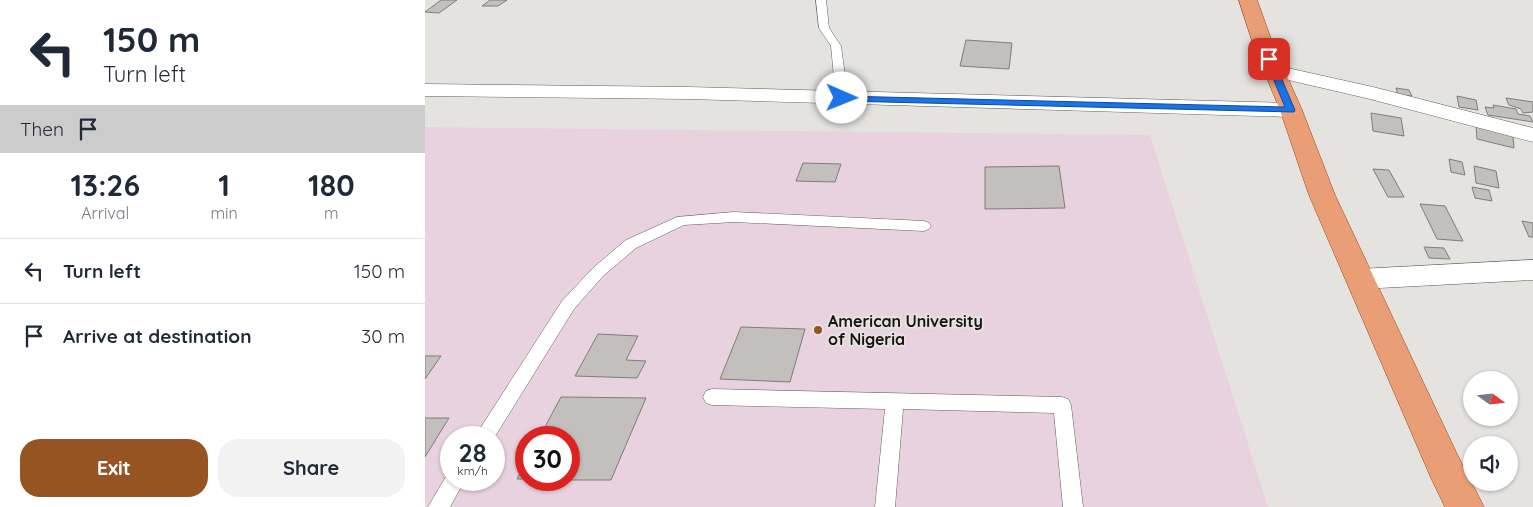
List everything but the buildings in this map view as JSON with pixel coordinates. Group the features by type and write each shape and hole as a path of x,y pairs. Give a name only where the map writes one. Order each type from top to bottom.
{"main road":[{"path":"1248,0 1273,71 1291,110 1322,195 1444,466 1465,507"}],"street":[{"path":"1273,71 1373,93 1533,135"},
{"path":"425,90 689,93 1291,110"},
{"path":"1360,280 1533,270"}],"lane":[{"path":"821,0 824,28 836,46 842,98"},
{"path":"491,426 568,305 598,272 631,244 682,220 734,217 924,226"},
{"path":"712,397 1062,405 1073,507"},
{"path":"885,507 895,401"},
{"path":"438,507 448,491"}],"shaded area":[{"name":"American University of Nigeria","path":"425,127 1150,135 1268,507 425,507"}],"place":[{"name":"American University of Nigeria","path":"818,330"}],"route":[{"path":"842,98 1291,110 1269,59"}]}
